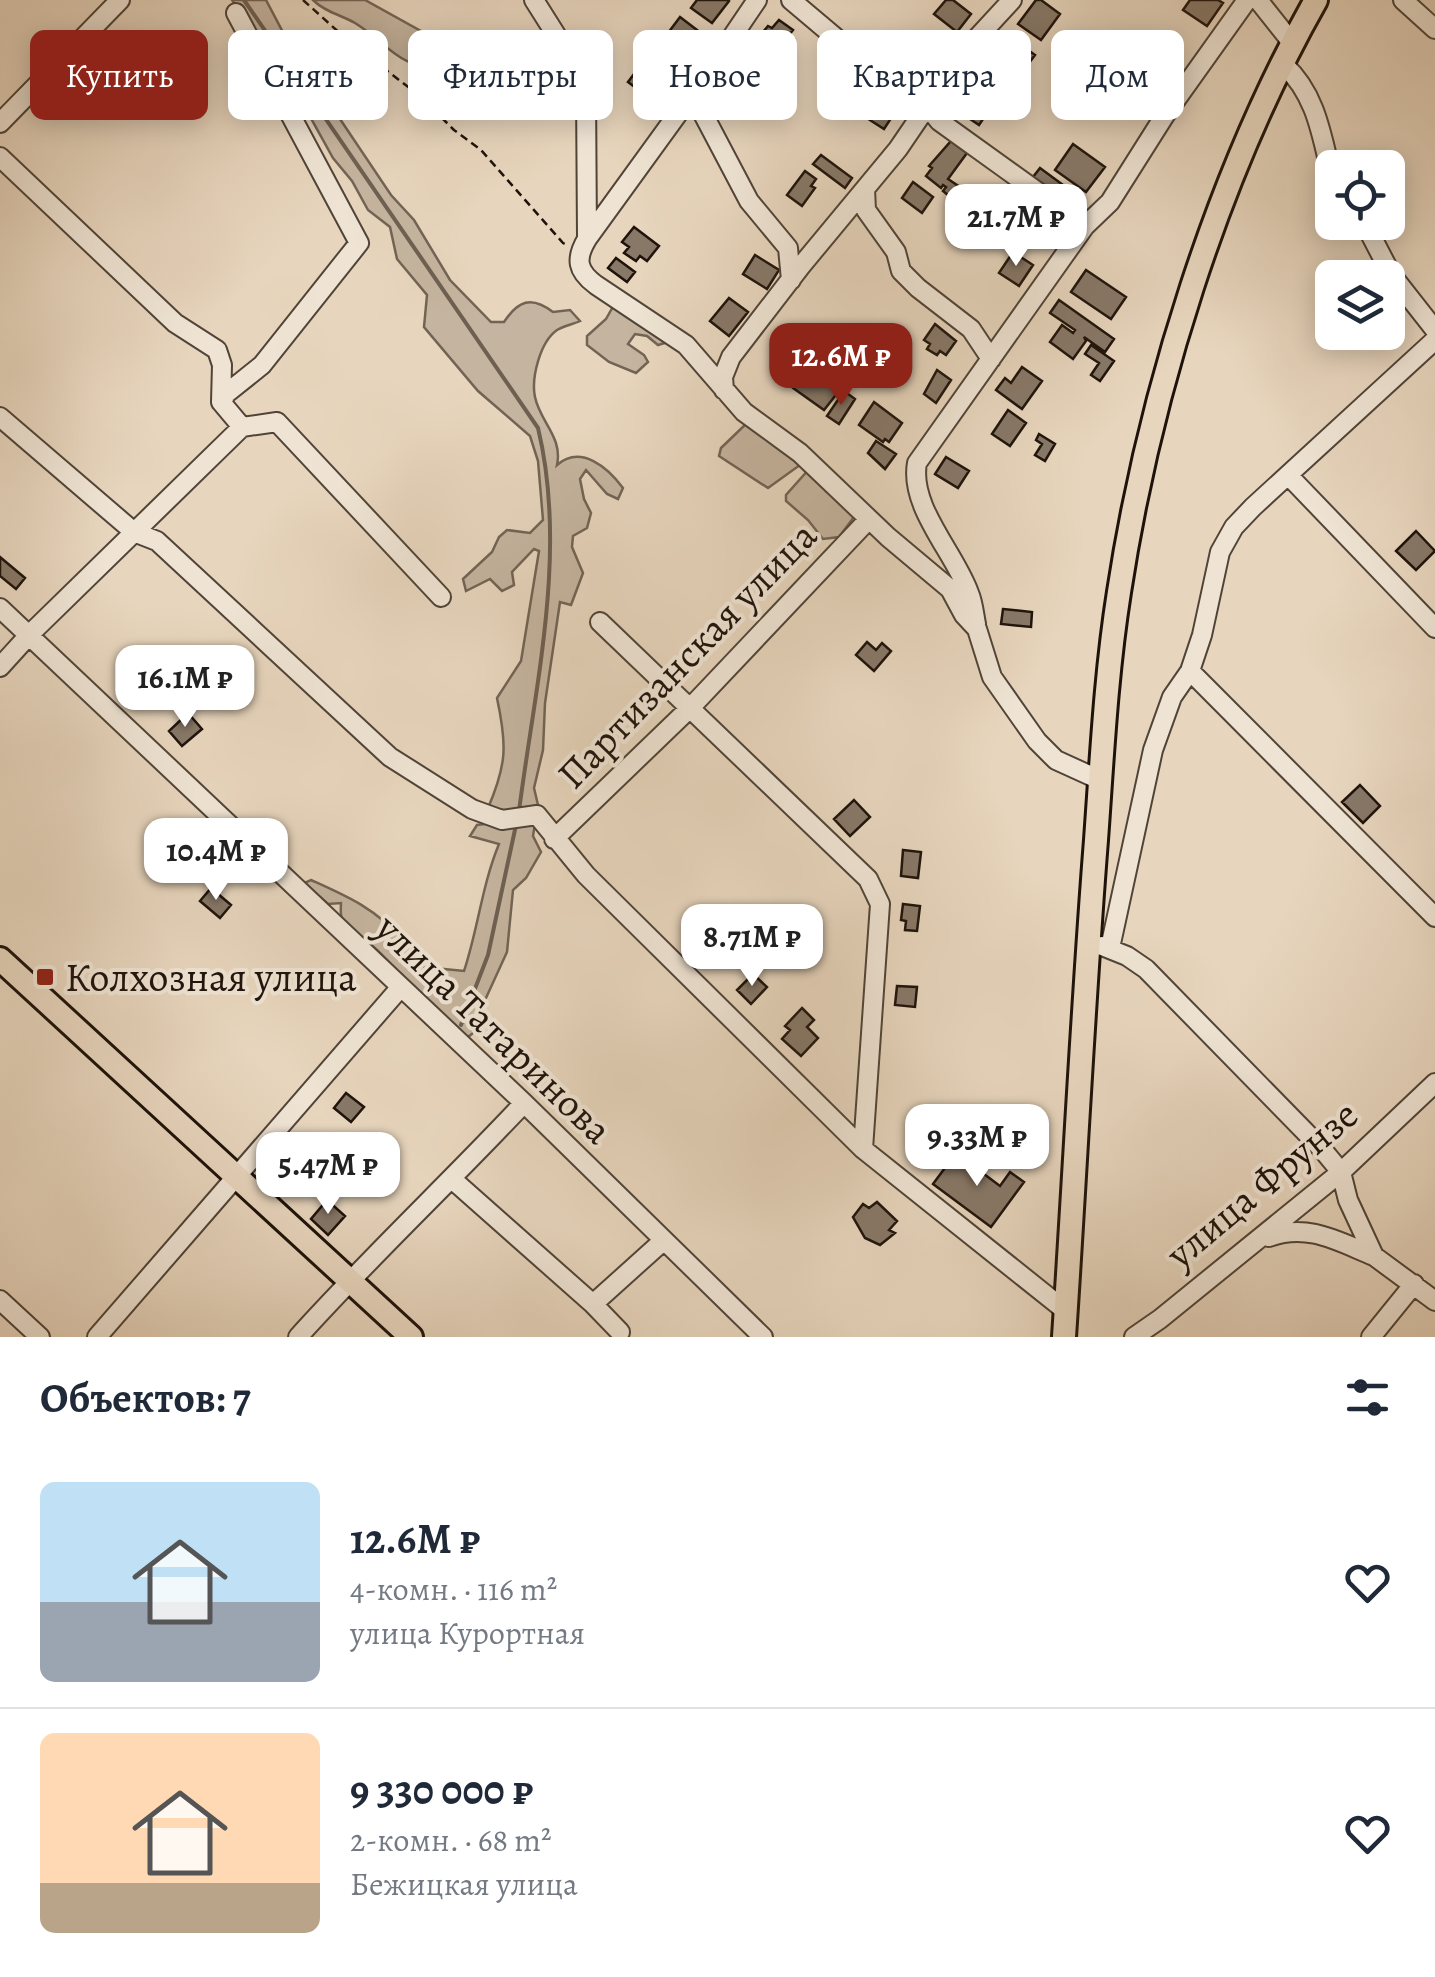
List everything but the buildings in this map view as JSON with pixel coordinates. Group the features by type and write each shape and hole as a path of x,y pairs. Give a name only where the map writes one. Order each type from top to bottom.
{"main road":[{"path":"1064,1337 1086,944 1118,595 1146,455 1177,341 1254,130 1316,0"},
{"path":"0,959 411,1337"}],"street":[{"path":"0,123 120,0"},
{"path":"534,0 586,88 583,245 579,268 584,276 686,345 744,412 800,453 950,589 977,629"},
{"path":"736,30 756,0"},
{"path":"792,0 827,30"},
{"path":"984,30 1012,0"},
{"path":"1100,780 1056,760 1037,741 992,677 969,591 947,554 915,480 917,462 1086,226 1110,202 1247,0"},
{"path":"1258,0 1310,99 1327,150"},
{"path":"1403,0 1435,29"},
{"path":"221,402 262,365 359,242 236,12"},
{"path":"583,245 673,120"},
{"path":"706,120 748,202 788,248 791,280"},
{"path":"724,391 723,377 731,357 918,120"},
{"path":"938,120 1086,226"},
{"path":"0,157 175,323 216,350 222,365 221,402 242,427"},
{"path":"865,189 866,210 896,252 901,271 972,329 991,358"},
{"path":"1373,240 1391,274 1435,330"},
{"path":"1110,948 1153,750 1172,697 1190,671 1220,552 1234,527 1435,340"},
{"path":"0,417 134,532 157,541 390,757 472,808 502,820 538,815 554,840 586,875 863,1148 1066,1311"},
{"path":"0,667 242,427 277,422 441,597"},
{"path":"1288,475 1435,628"},
{"name":"Партизанская улица","path":"554,840 690,707 869,519"},
{"name":"улица Татаринова","path":"0,608 524,1103 764,1337"},
{"path":"600,622 868,879 880,904 863,1148"},
{"path":"1190,671 1435,917"},
{"path":"1086,944 1110,948 1146,969 1341,1172 1357,1222 1374,1256"},
{"path":"98,1337 400,988"},
{"name":"улица Фрунзе","path":"1134,1337 1341,1172 1435,1083"},
{"path":"298,1337 524,1103"},
{"path":"452,1180 620,1332"},
{"path":"1259,1240 1290,1230 1324,1235 1374,1256 1435,1302"},
{"path":"593,1304 662,1240"},
{"path":"1371,1337 1414,1284"},
{"path":"0,1300 40,1337"}],"path":[{"path":"304,0 480,150 563,243 583,245"}],"shaded area":[{"path":"232,0 266,0 282,30 253,30"},
{"path":"313,0 365,0 419,30 408,30 408,61 388,48 388,30 366,30"},
{"path":"312,120 341,120 391,195 414,220 450,280 491,322 504,322 514,309 532,302 553,312 570,310 580,321 557,330 546,343 536,371 535,397 557,446 557,465 575,457 593,461 623,488 618,499 607,494 586,470 580,479 591,513 587,528 573,536 572,547 583,573 571,605 560,602 545,703 543,750 534,788 538,805 533,836 541,852 526,878 513,890 507,952 480,1011 477,1030 468,1037 349,928 341,917 341,903 328,904 304,883 311,880 371,911 400,939 412,941 424,967 464,971 499,844 470,836 477,825 493,823 488,808 503,754 497,698 521,661 539,551 534,549 512,572 514,585 502,591 490,579 466,591 463,579 492,552 507,530 530,533 543,520 538,461 530,436 478,391 424,327 427,295 397,259 390,227 368,210"},
{"path":"615,303 668,342 658,345 647,336 635,334 628,344 648,362 636,373 609,362 587,345 587,336 606,319"},
{"path":"748,422 799,447 800,465 768,488 719,456 721,448"},
{"path":"810,468 857,513 839,537 823,539 786,501 786,495"}],"waterway":[{"path":"244,0 538,428 550,523 549,571 540,668 519,811"},
{"path":"461,1025 488,955 516,825"}],"place":[{"name":"Колхозная улица","path":"45,977"}]}
